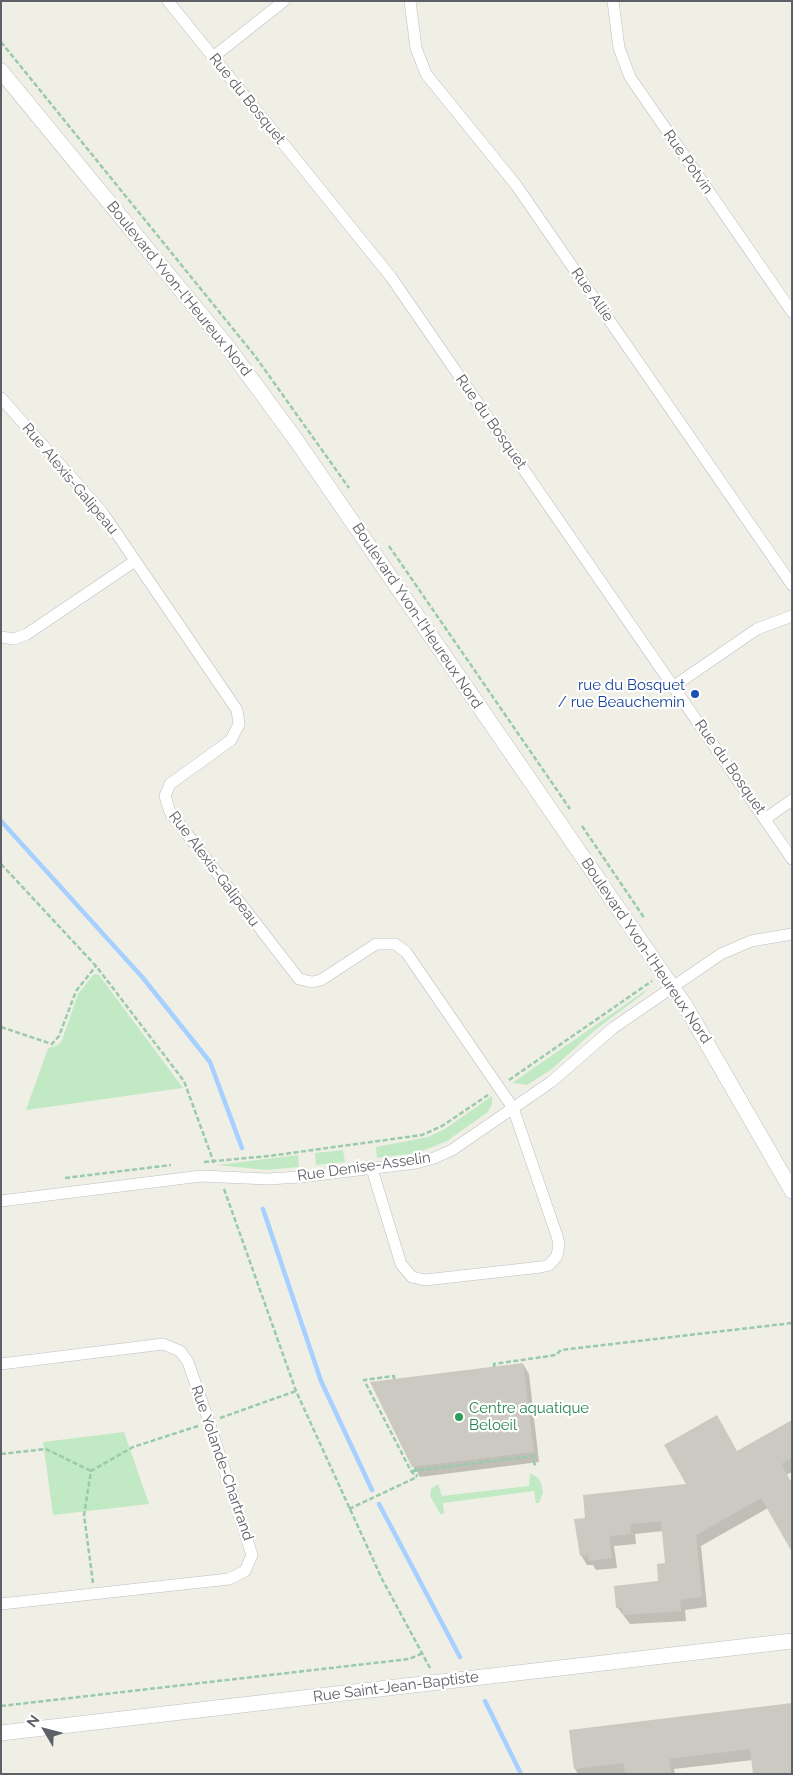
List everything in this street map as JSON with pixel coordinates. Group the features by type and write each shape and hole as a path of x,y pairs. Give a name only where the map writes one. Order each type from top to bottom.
{"street":[{"name":"Rue du Bosquet","path":"168,1 391,277 792,859"},
{"path":"213,57 284,1"},
{"name":"Rue Allie","path":"410,1 416,48 426,74 516,185 792,585"},
{"name":"Rue Potvin","path":"613,1 619,48 630,77 792,312"},
{"name":"Boulevard Yvon-l'Heureux Nord","path":"1,71 252,380 335,497 673,987 728,1078 792,1191"},
{"name":"Rue Alexis-Galipeau","path":"1,398 102,512 234,706 239,719 238,728 231,740 170,784 165,796 170,812 299,979 308,982 321,980 376,944 390,943 406,952 513,1108"},
{"path":"1,637 14,639 27,634 135,561"},
{"path":"674,686 757,629 792,616"},
{"path":"765,818 792,800"},
{"name":"Rue Denise-Asselin","path":"1,1201 201,1176 268,1179 372,1168 416,1163 444,1154 562,1073 613,1028 735,946 751,940 792,934"},
{"path":"372,1168 401,1264 412,1277 425,1280 545,1266 557,1256 560,1244 513,1108"},
{"name":"Rue Yolande-Chartrand","path":"1,1364 163,1344 176,1348 188,1362 252,1554 245,1571 229,1579 1,1604"},
{"name":"Rue Saint-Jean-Baptiste","path":"1,1733 792,1641"}],"path":[{"path":"1,864 96,966 184,1081 213,1161"},
{"path":"1,1027 52,1044 59,1036 76,991 96,966"},
{"path":"510,1080 648,984"},
{"name":"Rue Denise-Asselin","path":"196,1162 422,1135 442,1126 487,1095"},
{"path":"55,1180 178,1164"},
{"path":"223,1187 296,1391 382,1579 438,1682"},
{"path":"494,1367 494,1364 556,1354 561,1350 792,1323"},
{"path":"394,1379 394,1376 364,1380 411,1471 417,1478"},
{"path":"219,1418 296,1391"},
{"path":"91,1471 133,1447 199,1425"},
{"path":"1,1454 46,1449 91,1471"},
{"path":"411,1471 415,1468 534,1456 535,1466"},
{"path":"415,1468 417,1478"},
{"path":"91,1471 84,1515 93,1584"},
{"path":"349,1509 417,1478"},
{"name":"Rue Saint-Jean-Baptiste","path":"1,1706 414,1658 423,1653"}],"green space":[{"path":"94,974 99,975 183,1088 26,1110 48,1048 58,1045 62,1040 78,994"},
{"path":"649,988 595,1030 552,1069 527,1085 512,1083"},
{"path":"492,1096 492,1104 488,1112 447,1141 417,1153 377,1158 376,1147 428,1137 445,1129"},
{"path":"343,1150 345,1162 316,1165 315,1153"},
{"path":"298,1155 299,1167 266,1170 217,1165"},
{"path":"124,1432 149,1504 53,1515 43,1442"},
{"path":"530,1473 538,1478 541,1483 543,1493 539,1503 536,1503 534,1491 443,1503 444,1513 441,1515 430,1496 431,1489 438,1484 442,1496 529,1486"}],"building":[{"name":"Centre aquatique Beloeil","path":"523,1363 534,1452 412,1467 370,1382"},
{"path":"717,1415 737,1451 792,1420 792,1458 781,1464 792,1483 792,1552 761,1498 696,1535 702,1597 680,1600 681,1611 623,1615 622,1607 616,1608 614,1586 658,1581 657,1564 665,1563 661,1521 630,1524 631,1534 609,1536 612,1558 589,1561 588,1555 580,1556 574,1519 585,1518 583,1495 686,1484 664,1445"},
{"path":"792,1703 792,1774 753,1774 750,1749 669,1759 671,1774 625,1774 624,1763 574,1769 569,1730"}],"waterway":[{"path":"1,821 143,978 210,1062 242,1148"},
{"path":"263,1209 321,1381 372,1490"},
{"path":"379,1504 460,1657"},
{"path":"485,1701 521,1774"}],"place":[{"name":"rue du Bosquet / rue Beauchemin","path":"695,694"},
{"name":"Centre aquatique Beloeil","path":"459,1417"}]}
